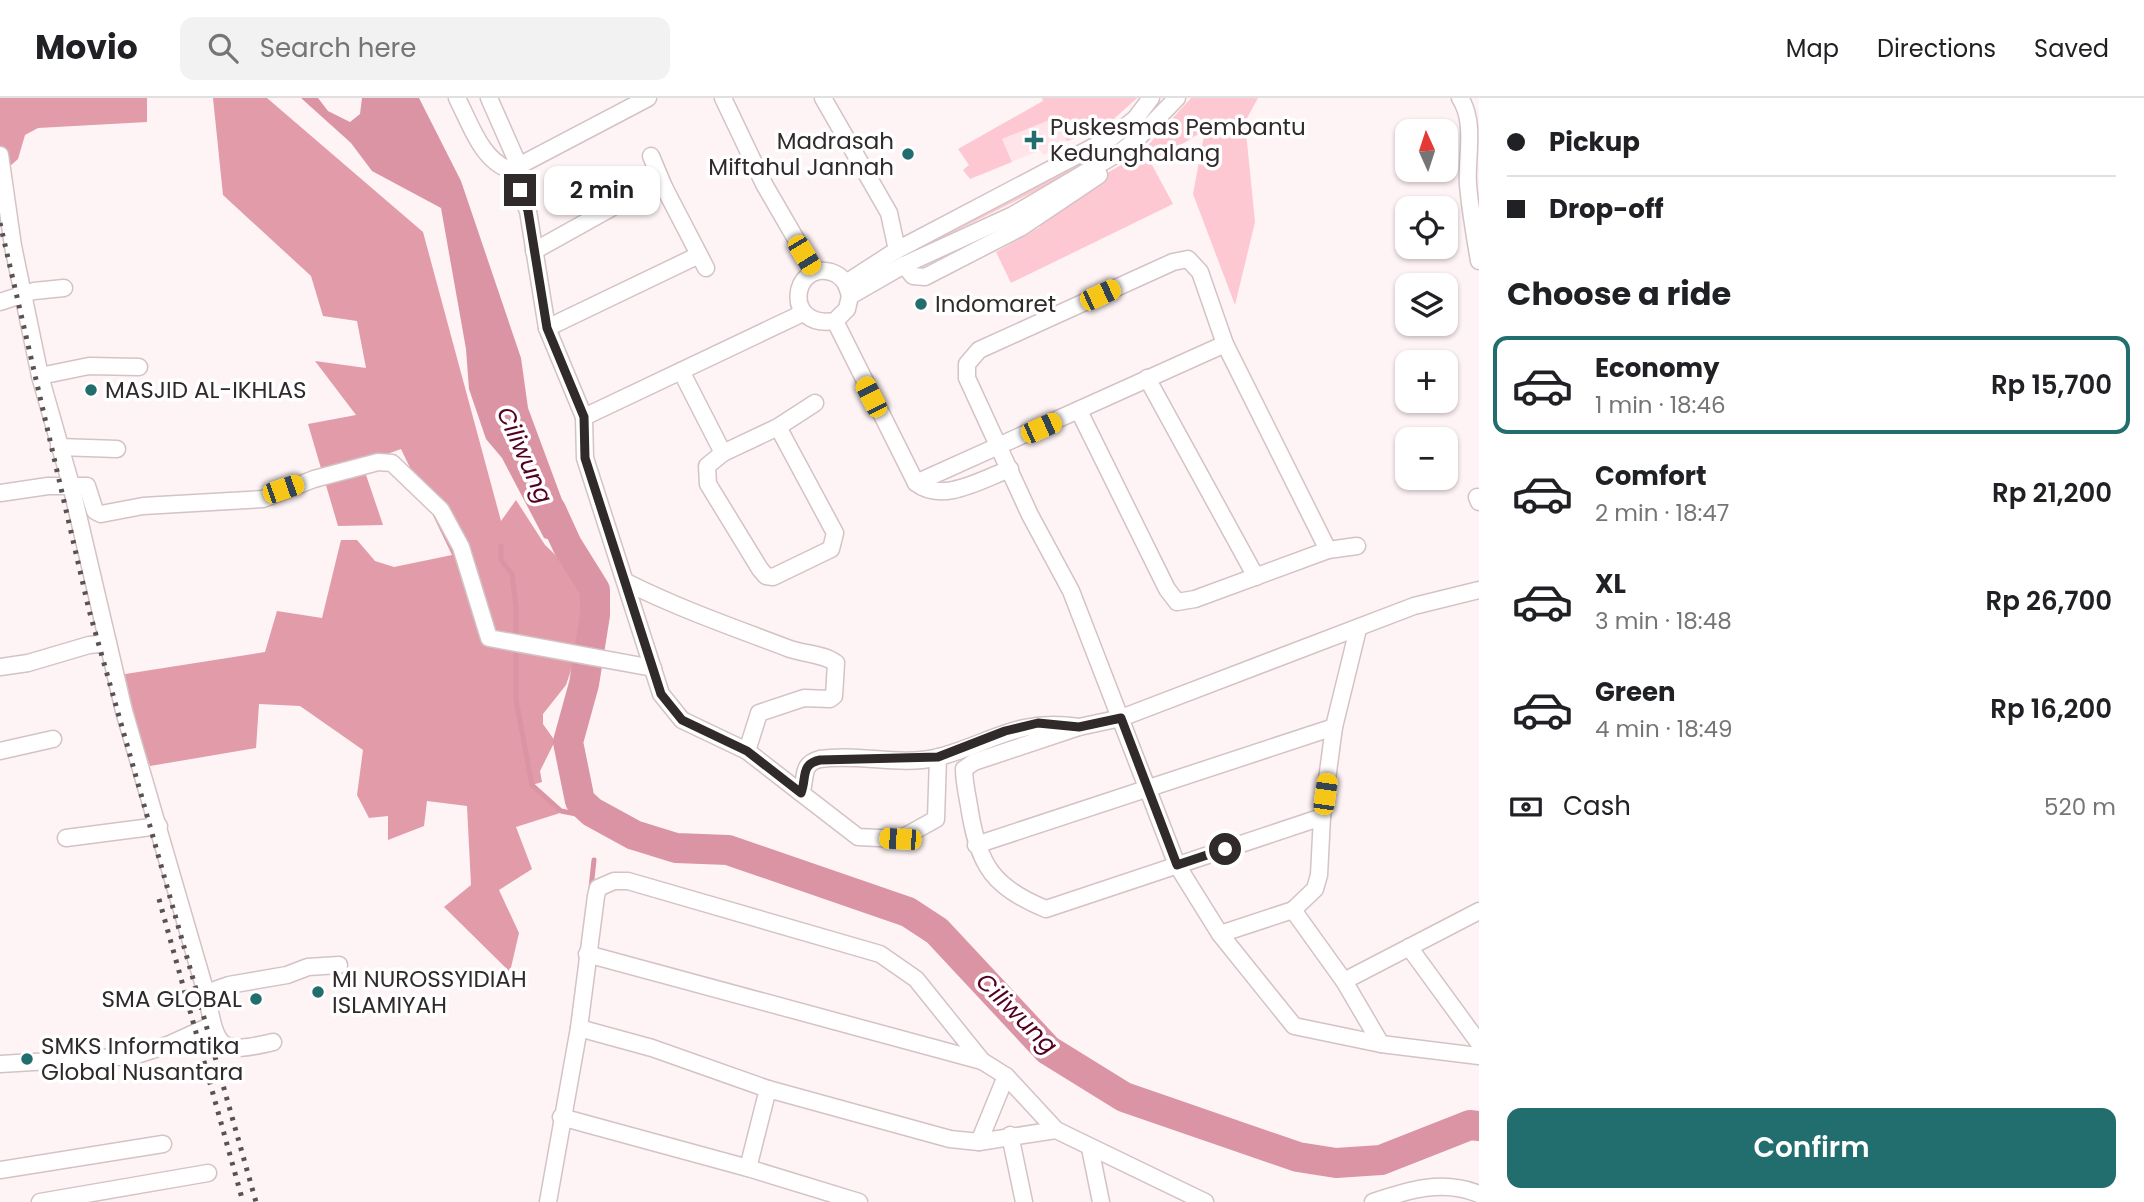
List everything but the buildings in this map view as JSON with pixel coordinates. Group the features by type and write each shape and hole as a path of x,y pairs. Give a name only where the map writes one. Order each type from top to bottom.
{"street":[{"path":"457,98 490,159 500,167 515,168 648,98"},
{"path":"489,98 528,211 547,328 584,417 585,458 628,583 661,694 674,714 747,751 858,837 900,839 936,819 938,757"},
{"path":"723,98 764,184 814,272"},
{"path":"823,98 889,213 901,257"},
{"path":"848,290 1112,137 1135,120 1151,98"},
{"path":"901,257 1017,222 1120,152 1144,133 1177,98"},
{"path":"1460,98 1469,124 1468,184 1479,261"},
{"path":"0,155 23,295 40,376 71,485 124,711 206,993 212,1025 220,1043 227,1048 273,1042"},
{"path":"547,328 702,261 664,187 652,156"},
{"path":"534,251 622,202 664,187"},
{"path":"1328,550 1225,344 1200,272 1188,259 1173,262 979,351 967,364 967,378 1001,446 1030,515 1071,591 1177,865 1220,934 1294,1026 1381,1045 1479,1056"},
{"path":"814,272 838,274 848,290 847,309 835,321 820,323 803,313 798,302 798,289 814,272"},
{"path":"0,302 64,288"},
{"path":"584,417 803,313"},
{"path":"835,321 916,483 928,492 944,492 1010,469"},
{"path":"916,483 1225,344"},
{"path":"40,376 89,366 139,367"},
{"path":"681,371 723,453"},
{"path":"1147,378 1256,577"},
{"path":"778,427 835,533 831,548 783,574 766,576 708,484 707,466 723,453 778,427 815,403"},
{"path":"1079,411 1167,589 1177,602 1328,550 1357,547"},
{"path":"60,447 117,449"},
{"path":"0,493 71,485 87,486 95,512 101,514 142,506 263,499 314,479 378,462 392,463 441,510 461,547 489,638 653,668"},
{"path":"628,583 713,620 805,654 829,658 836,663 834,696 830,699 804,698 759,713 747,751"},
{"path":"1322,817 1046,909 1002,886 986,868 975,845 964,769 974,762 1079,727 1121,718 1414,606 1479,590"},
{"path":"1220,934 1293,909 1315,889 1335,727 1358,629"},
{"path":"0,667 28,663 89,645 108,643"},
{"path":"801,793 805,768 811,762 828,758 882,761 938,757 1005,731 1038,723 1079,727"},
{"path":"975,845 1335,727"},
{"path":"0,751 53,739"},
{"path":"66,838 159,826"},
{"path":"548,1202 561,1117 579,1028 596,896 604,883 628,881 880,954 916,979 982,1061"},
{"path":"1293,909 1344,981 1381,1045"},
{"path":"1344,981 1479,911"},
{"path":"1409,947 1479,1043"},
{"path":"587,954 982,1061 1006,1076 1056,1130 1183,1196 1205,1202"},
{"path":"206,993 229,985 287,975 308,967 339,965"},
{"path":"0,1064 134,1056 170,1044 212,1025"},
{"path":"579,1028 652,1048 768,1089 950,1139 979,1142 1010,1135 1056,1130"},
{"path":"979,1142 1006,1076"},
{"path":"748,1168 768,1089"},
{"path":"561,1117 748,1168 859,1202"},
{"path":"1010,1135 1024,1202"},
{"path":"0,1170 163,1144"},
{"path":"1090,1148 1101,1202"},
{"path":"40,1202 208,1173"},
{"path":"1373,1202 1457,1188 1479,1194"}],"shaded area":[{"path":"0,98 147,98 147,122 38,128 25,135 18,159 0,175"},
{"path":"213,98 267,98 423,232 501,521 516,500 545,545 592,590 585,629 566,685 543,714 543,724 555,741 540,771 542,782 532,785 560,813 516,827 532,869 499,890 519,933 510,972 444,907 471,885 467,806 427,801 424,826 388,840 388,816 369,818 357,795 363,750 300,706 259,704 256,748 150,766 119,675 265,652 277,611 322,618 341,540 357,540 375,561 394,567 452,555 401,449 362,463 383,525 338,526 308,424 356,415 315,361 366,368 357,321 323,316 311,276 223,195"},
{"path":"1042,98 1137,98 1105,127 1067,141 1057,117 1002,139 1012,162 970,179 963,170 969,165 958,149 1043,101"},
{"path":"1191,98 1258,98 1245,122 1255,222 1235,305 1193,194 1205,130 1151,163 1173,204 1011,283 996,252 1040,227 1037,219 1140,154"},
{"name":"Puskesmas Pembantu Kedunghalang","path":"1057,117 1067,141 1054,144 1056,149 1043,155 1040,150 1012,162 1002,139"},
{"path":"1131,130 1134,135 1079,169 868,275 867,271 1077,165"}],"water":[{"path":"301,98 318,98 328,111 350,122 360,114 362,98 419,98 461,181 521,358 528,408 574,532 567,545 544,538 502,458 486,439 469,389 466,349 441,208 372,171 351,143"}],"waterway":[{"name":"Ciliwung","path":"551,510 567,545 595,590 595,615 584,684 568,742 580,801 592,812 634,835 676,848 728,850 908,912 937,931 1048,1050 1124,1097 1298,1157 1336,1163 1381,1160 1470,1125 1479,1126"},
{"name":"Ciliwung","path":"501,546 501,560 512,574 516,607 516,700 532,785 561,811 607,820"},
{"path":"591,888 594,860"}],"railway":[{"path":"0,223 89,610 256,1202"},
{"path":"159,899 243,1202"}],"place":[{"name":"Puskesmas Pembantu Kedunghalang","path":"1034,140"},
{"name":"Madrasah Miftahul Jannah","path":"908,154"},
{"name":"Indomaret","path":"921,304"},
{"name":"MASJID AL-IKHLAS","path":"91,390"},
{"name":"MI NUROSSYIDIAH ISLAMIYAH","path":"318,992"},
{"name":"SMA GLOBAL","path":"256,999"},
{"name":"SMKS Informatika Global Nusantara","path":"27,1059"}],"route":[{"path":"520,190 528,211 547,328 584,417 585,458 628,583 661,694 674,714 747,751 801,793 805,768 811,762 828,758 882,761 938,757 1005,731 1038,723 1079,727 1121,718 1177,865 1225,849"}]}
